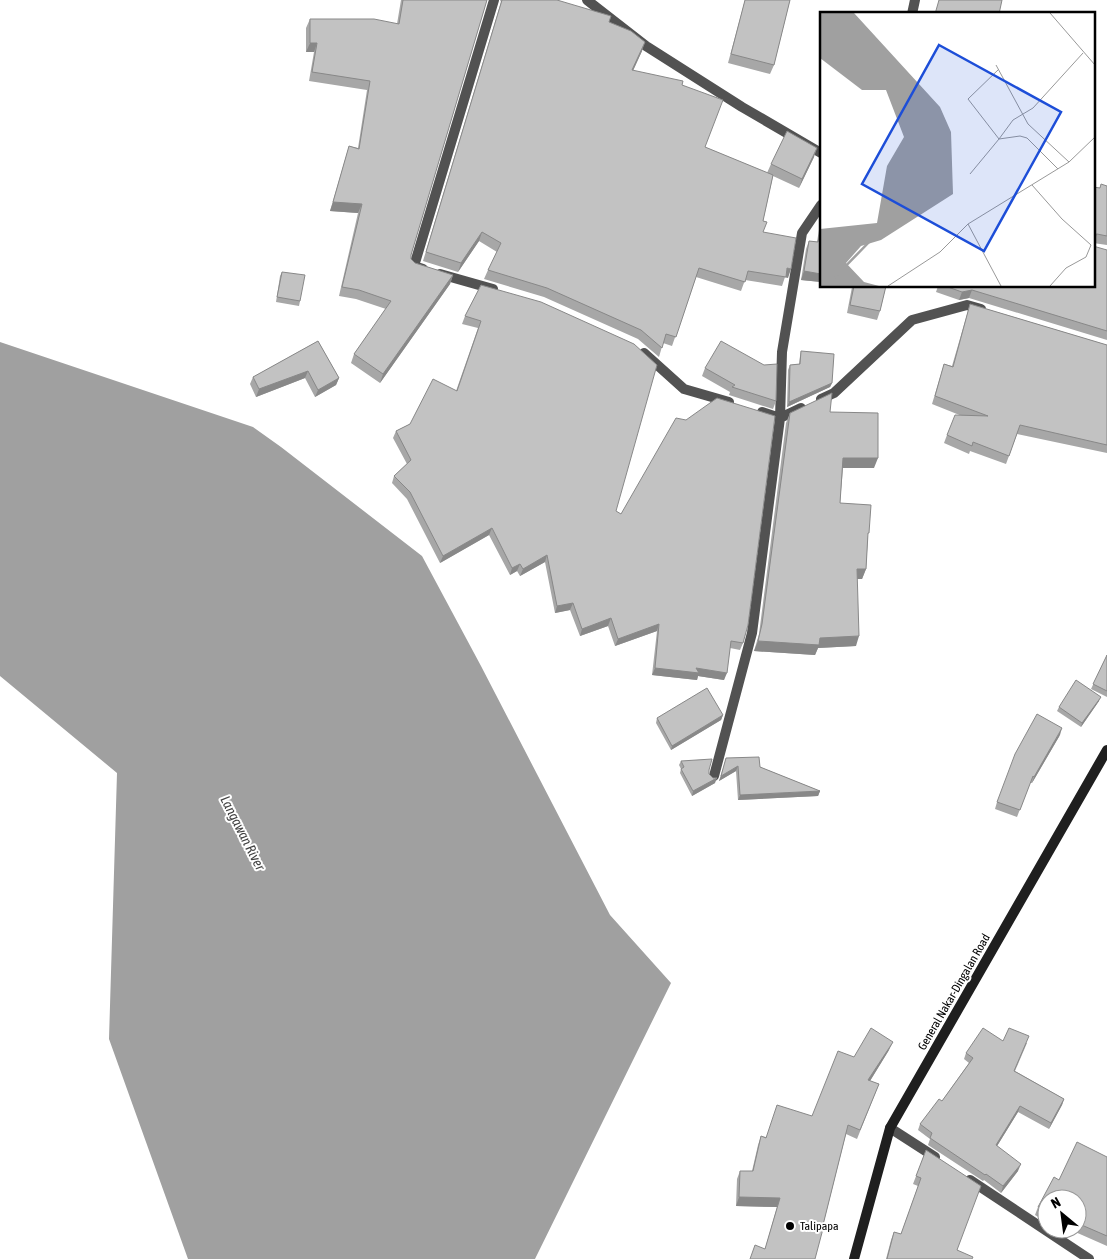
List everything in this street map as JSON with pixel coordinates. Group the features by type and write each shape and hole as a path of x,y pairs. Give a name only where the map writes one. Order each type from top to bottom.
{"main road":[{"name":"General Nakar-Dingalan Road","path":"854,1259 890,1128 1107,750"}],"street":[{"path":"494,0 414,266 505,293"},
{"path":"587,0 646,46 742,107 820,152"},
{"path":"714,776 752,632 780,418 782,352 802,233 820,206"},
{"path":"635,345 684,389 780,418 834,393 912,320 968,305 986,311"},
{"path":"890,1128 940,1160"},
{"path":"965,1177 1089,1259"}],"water":[{"name":"Langawan River","path":"0,342 253,427 422,556 610,915 671,983 535,1259 188,1259 109,1039 117,773 0,676"}],"building":[{"path":"403,0 487,0 411,255 411,259 415,263 453,275 383,374 354,354 391,301 359,290 342,287 362,204 333,202 349,146 359,149 370,81 312,72 317,43 310,43 310,19 374,19 399,24"},
{"path":"502,0 557,0 611,16 609,22 631,31 645,42 632,70 683,81 682,85 723,100 705,147 773,175 763,221 767,222 763,232 796,238 791,269 787,268 786,277 748,271 745,282 699,268 676,337 666,334 662,348 641,330 547,288 488,270 501,243 482,232 461,263 426,252"},
{"path":"745,0 790,0 774,65 731,54"},
{"path":"939,0 1002,0 999,12 936,12"},
{"path":"787,131 817,148 802,179 771,164"},
{"path":"1101,184 1107,186 1107,236 1094,235 1094,187 1100,188"},
{"path":"820,231 820,274 804,271 809,241 818,242"},
{"path":"1094,246 1107,250 1107,331 972,290 962,292 951,288 1094,288"},
{"path":"282,272 305,275 300,301 277,297"},
{"path":"481,285 541,302 634,344 657,365 616,511 621,514 676,418 686,420 717,398 775,416 748,625 743,643 731,641 727,673 696,668 699,673 655,668 659,624 618,639 611,618 582,629 573,603 557,606 547,555 523,569 520,564 512,568 492,528 443,556 410,492 394,476 411,460 396,431 410,424 433,379 457,391 481,321 465,316"},
{"path":"854,288 886,288 880,311 850,305"},
{"path":"970,304 1107,345 1107,445 1020,425 1009,456 973,442 972,446 947,435 955,415 988,416 935,396 944,364 953,367"},
{"path":"318,341 339,378 318,390 308,371 259,389 253,377"},
{"path":"721,341 764,365 777,364 776,401 732,387 735,385 705,368"},
{"path":"801,351 834,354 832,383 789,402 790,365 800,364"},
{"path":"832,393 830,412 878,413 878,458 843,458 840,503 871,505 866,569 857,569 859,636 820,638 819,645 758,641 762,624 790,413"},
{"path":"1107,655 1107,691 1093,684"},
{"path":"1076,680 1101,697 1082,723 1059,707"},
{"path":"707,688 723,715 672,746 657,718"},
{"path":"1037,714 1062,728 1033,776 1020,810 997,802 1015,754"},
{"path":"759,757 760,767 820,791 740,795 738,766 721,776 726,758"},
{"path":"712,759 709,774 713,778 717,778 693,791 681,769 684,767 681,761"},
{"path":"871,1028 893,1042 868,1080 879,1084 860,1130 848,1125 815,1259 750,1259 755,1245 765,1249 780,1198 739,1197 740,1171 753,1171 761,1136 766,1138 777,1105 812,1116 838,1051 854,1057"},
{"path":"983,1028 1003,1041 1009,1028 1029,1036 1014,1071 1064,1099 1051,1123 1020,1106 996,1145 1021,1164 1003,1186 930,1138 932,1133 920,1124 939,1099 942,1101 973,1058 966,1053"},
{"path":"1077,1142 1107,1157 1107,1236 1087,1227 1087,1189 1048,1189 1054,1177 1059,1180"},
{"path":"926,1150 981,1186 957,1250 973,1257 972,1259 887,1259 894,1232 901,1234 921,1178 916,1176"}],"place":[{"name":"Talipapa","path":"790,1226"}]}
